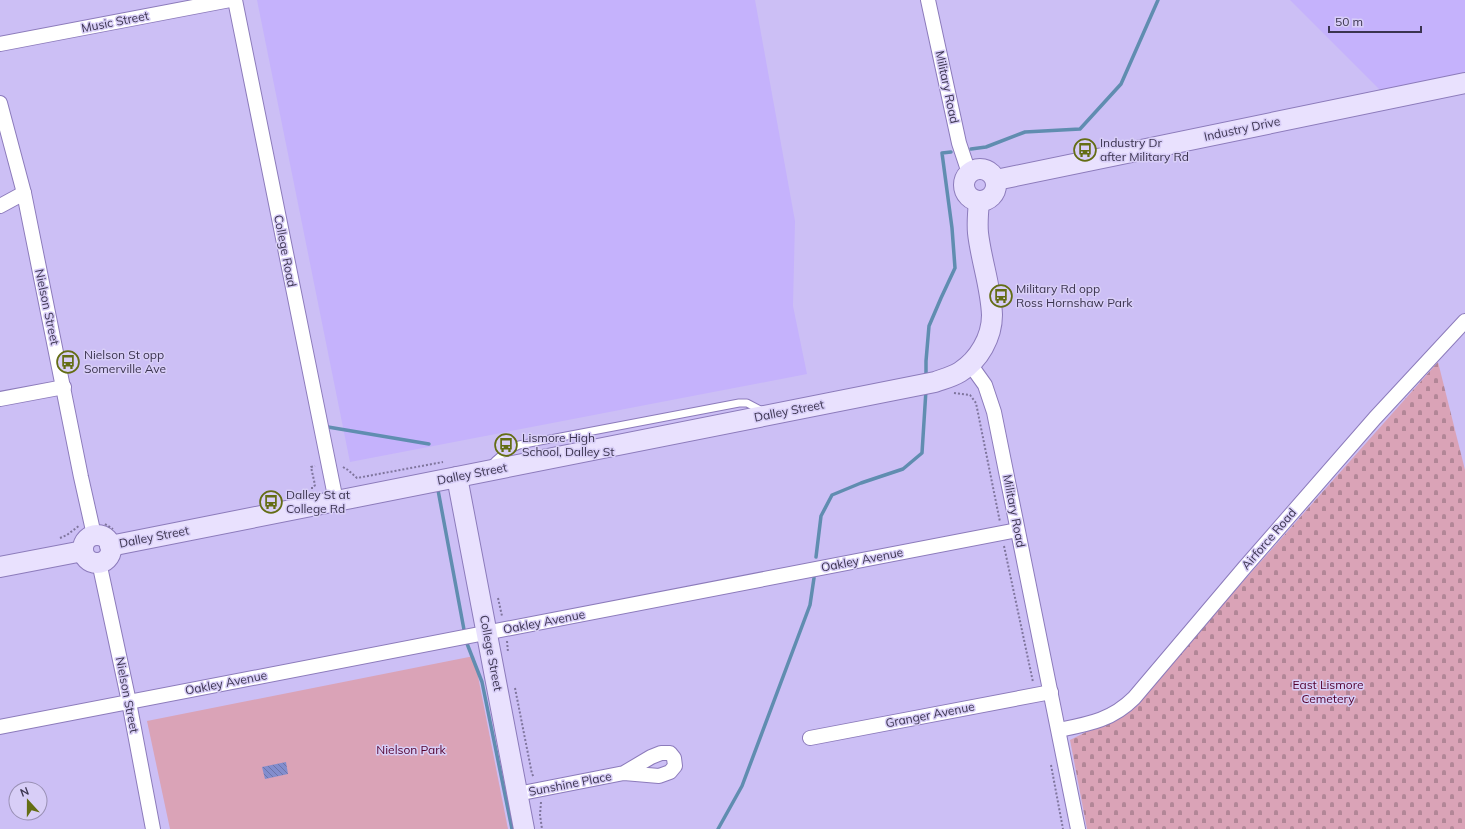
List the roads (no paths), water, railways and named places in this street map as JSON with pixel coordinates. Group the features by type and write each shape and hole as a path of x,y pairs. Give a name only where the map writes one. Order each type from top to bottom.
{"street":[{"name":"Music Street","path":"0,44 230,0"},
{"name":"College Road","path":"235,0 336,501"},
{"name":"Military Road","path":"928,0 959,143 969,173"},
{"name":"Industry Drive","path":"996,180 1465,83"},
{"name":"Nielson Street","path":"0,103 24,193 93,529"},
{"path":"982,169 990,173 996,180 995,191 989,199 979,202 974,201 965,194 963,183 969,173 982,169"},
{"path":"0,206 24,193"},
{"path":"970,364 978,356 986,343 990,331 992,316 978,233 977,217 979,202"},
{"name":"Airforce Road","path":"1059,730 1100,720 1125,708 1245,567 1370,424 1465,321"},
{"name":"Dalley Street","path":"110,546 769,415 933,387 960,372 970,364"},
{"name":"Military Road","path":"970,364 985,385 994,412 1078,829"},
{"path":"0,399 64,387"},
{"name":"College Street","path":"443,480 472,636 517,794 524,829"},
{"path":"93,529 106,538 110,546 107,558 99,562 91,561 83,551 84,542 90,536 93,529"},
{"name":"Oakley Avenue","path":"0,727 1017,530"},
{"path":"0,567 51,552 83,551"},
{"name":"Nielson Street","path":"99,562 129,702 153,829"},
{"name":"Granger Avenue","path":"810,738 1051,692"},
{"name":"Sunshine Place","path":"517,794 624,773"}],"waterway":[{"path":"971,149 986,147 1025,132 1080,129 1121,84 1158,0"},
{"path":"926,378 929,326 955,268 952,228 942,153 951,152"},
{"path":"816,557 821,516 832,495 861,483 903,469 922,453 926,390"},
{"path":"328,427 429,444"},
{"path":"438,490 465,635"},
{"path":"718,829 742,786 810,605 814,578"},
{"path":"466,641 482,682 512,829"}],"place":[{"name":"Industry Dr after Military Rd","path":"1085,150"},
{"name":"Military Rd opp Ross Hornshaw Park","path":"1001,296"},
{"name":"Nielson St opp Somerville Ave","path":"68,362"},
{"name":"Lismore High School, Dalley St","path":"506,445"},
{"name":"Dalley St at College Rd","path":"271,502"}],"park label":[{"name":"East Lismore Cemetery","path":"1328,692"},
{"name":"Nielson Park","path":"411,750"}]}
